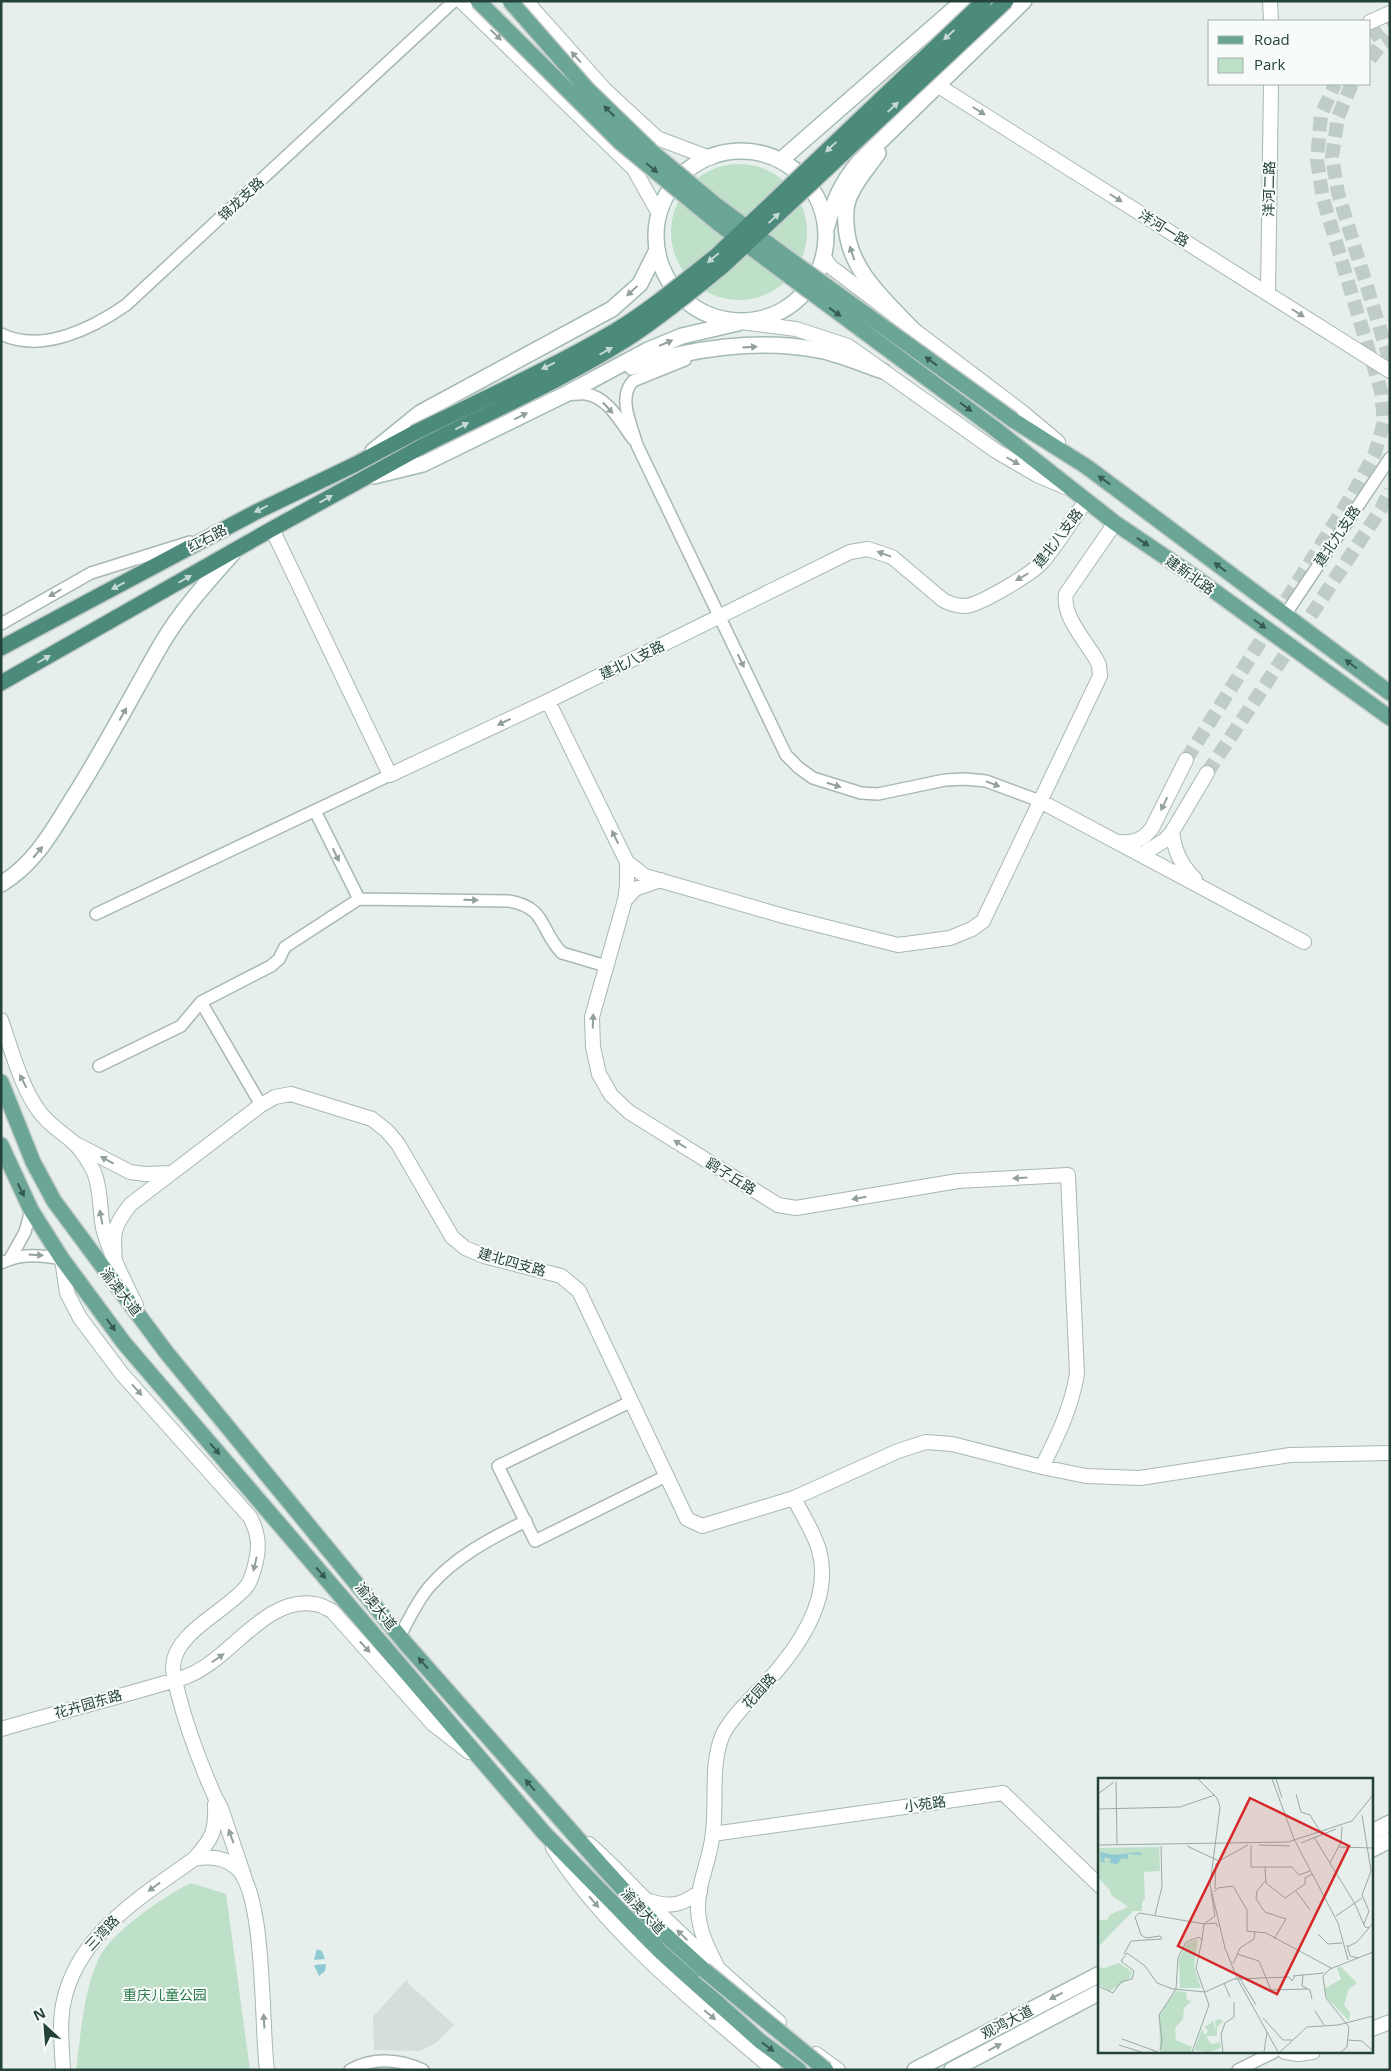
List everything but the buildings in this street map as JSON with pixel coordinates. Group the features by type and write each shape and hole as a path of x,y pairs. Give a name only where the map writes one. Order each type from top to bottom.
{"highway":[{"name":"红石路","path":"1,648 215,534 569,356 616,330 716,256 984,1"},
{"name":"红石路","path":"1,683 362,478 578,367 627,339 679,302 723,266 1006,1"}],"main road":[{"name":"建新北路","path":"478,1 620,142 719,224 994,428 1115,523 1192,575 1390,718"},
{"name":"建新北路","path":"510,1 587,89 652,152 716,204 792,262 1013,420 1087,467 1390,693"},
{"path":"781,160 962,1"},
{"path":"362,478 423,464 600,377 648,350 682,336 765,318 792,305 812,284 824,258 827,228 834,200 844,180 859,162 1024,1"},
{"path":"903,119 851,191 845,212 845,220 846,235 853,258 866,278 914,332"},
{"path":"741,322 700,312 677,294 661,268 655,242 658,212 670,188 693,166 724,152 754,152 781,160 794,169 814,191 822,209 827,228"},
{"path":"362,460 420,413 612,309 640,284 657,250"},
{"path":"600,377 690,351 768,345 818,350 883,372"},
{"name":"红石路","path":"1,884 26,866 40,850 94,765 163,642 185,609 234,550"},
{"name":"渝澳大道","path":"1,1082 34,1162 54,1201 83,1243 166,1352 400,1636 562,1822 659,1929 705,1974 760,2041 799,2070"},
{"name":"渝澳大道","path":"1,1146 31,1210 62,1259 124,1343 545,1834 585,1876 826,2070"},
{"path":"1374,1831 1390,1823"},
{"path":"1374,1848 1390,1840"},
{"name":"观鸿大道","path":"915,2070 1098,1975"},
{"name":"观鸿大道","path":"952,2070 1098,1993"}],"street":[{"name":"锦龙支路","path":"1,334 30,341 53,339 79,332 104,320 126,305 454,1"},
{"path":"461,1 634,169 658,212"},
{"path":"526,1 605,90 657,138 710,158"},
{"path":"1270,1 1271,20"},
{"path":"1371,22 1390,12"},
{"name":"洋河一路","path":"937,85 1390,371"},
{"name":"洋河二路","path":"1268,294 1271,85"},
{"path":"824,258 832,267 914,332 1021,411 1087,467"},
{"path":"741,322 796,329 848,346 996,451 1037,475 1081,496"},
{"path":"723,348 670,364 641,377 628,387 625,394 626,404 637,445 786,755 813,778 861,793 878,794 946,780 986,781 1040,801 1304,942"},
{"path":"564,395 586,394 596,397 605,404 637,445"},
{"name":"建北九支路","path":"1285,615 1390,458"},
{"name":"建北八支路","path":"390,775 548,701 850,552 868,549 892,557 943,600 953,605 965,606 976,604 1030,573 1043,562 1081,496"},
{"path":"548,701 628,862 635,870 645,876 787,917 898,945 950,938 972,929 983,921 1100,676 1096,658 1064,603 1066,594 1115,523"},
{"path":"96,914 390,775 272,529"},
{"path":"1,624 91,573 215,534"},
{"path":"1116,842 1129,843 1138,840 1152,828 1186,760"},
{"path":"1141,855 1160,844 1172,832 1207,773"},
{"path":"315,811 358,900"},
{"path":"1172,832 1174,847 1181,864 1204,889"},
{"name":"鹞子丘路","path":"628,862 625,900 592,1017 593,1047 599,1074 611,1095 629,1112 778,1205 796,1208 958,1181 1068,1175 1077,1374 1066,1418 1042,1467"},
{"path":"625,900 635,889 660,880"},
{"path":"99,1066 181,1026 201,1002 271,966 279,959 285,947 358,900 509,901 522,903 539,914 556,948 562,953 606,966"},
{"path":"201,1002 260,1106"},
{"path":"1,1020 18,1071 38,1110 55,1130 73,1142 130,1172 145,1174 170,1173"},
{"name":"建北四支路","path":"115,1263 113,1236 119,1219 131,1204 260,1106 274,1097 291,1094 372,1119 387,1131 398,1144 452,1236 465,1248 484,1256 562,1276 579,1291 687,1520 702,1526 794,1498 898,1451 926,1442 952,1444 1086,1476 1140,1478 1290,1455 1390,1453"},
{"path":"73,1142 95,1174 98,1188 99,1212 115,1263 147,1326"},
{"path":"5,1261 25,1232 31,1210"},
{"path":"5,1261 33,1254 62,1259 67,1293 80,1318 122,1374 250,1517 257,1530 259,1542 257,1559 248,1585 189,1635 175,1656 173,1667 186,1725 221,1808 244,1876 260,1943 267,2070"},
{"path":"630,1402 498,1466 535,1541 666,1476"},
{"name":"花园路","path":"705,1974 705,1942 698,1908 713,1834 717,1758 724,1734 739,1712 786,1661 804,1632 816,1604 822,1576 818,1550 794,1498"},
{"path":"400,1636 420,1600 442,1574 483,1542 526,1521"},
{"name":"花卉园东路","path":"1,1728 185,1676 210,1664 268,1616 300,1603 316,1604 332,1611 433,1724 484,1763"},
{"name":"小苑路","path":"713,1834 1002,1793 1098,1884"},
{"name":"三湾路","path":"64,2070 61,2029 63,2004 77,1965 86,1949 106,1926 194,1858 212,1838 215,1829 215,1797"},
{"path":"562,1822 606,1858 645,1899 705,1974 838,2070"},
{"path":"545,1834 572,1876 610,1920 682,1991 774,2070"},
{"path":"194,1858 216,1857 230,1863 244,1876"},
{"path":"645,1899 665,1906 675,1905 688,1900 700,1892"},
{"path":"1374,2028 1390,2022"},
{"path":"809,2048 813,2058 811,2070"},
{"path":"1238,2070 1270,2054"},
{"path":"350,2070 370,2062 381,2061 397,2062 423,2070"}],"shaded area":[{"path":"407,1979 409,1984 454,2025 436,2043 420,2051 374,2050 373,2017"}],"green space":[{"path":"739,164 765,169 777,175 787,184 796,194 802,206 807,232 802,258 796,270 787,280 777,289 765,295 739,300 713,295 701,289 691,280 682,270 676,258 671,232 676,206 682,194 691,184 701,175 713,169"},
{"name":"重庆儿童公园","path":"191,1883 226,1894 250,2070 76,2070 83,2014 89,1986 98,1960 104,1950 125,1927 139,1916 167,1896"}],"water":[{"path":"317,1949 322,1951 325,1959 314,1960"},
{"path":"326,1964 325,1971 319,1976 314,1965"}],"tunnel":[{"path":"1371,36 1390,22"},
{"path":"1371,58 1379,47 1390,39"},
{"path":"1186,760 1354,492 1375,453 1384,422 1381,391 1323,199 1317,160 1321,115 1335,85"},
{"path":"1352,85 1338,117 1332,157 1338,193 1390,361"},
{"path":"1207,773 1381,509 1390,490"}]}
